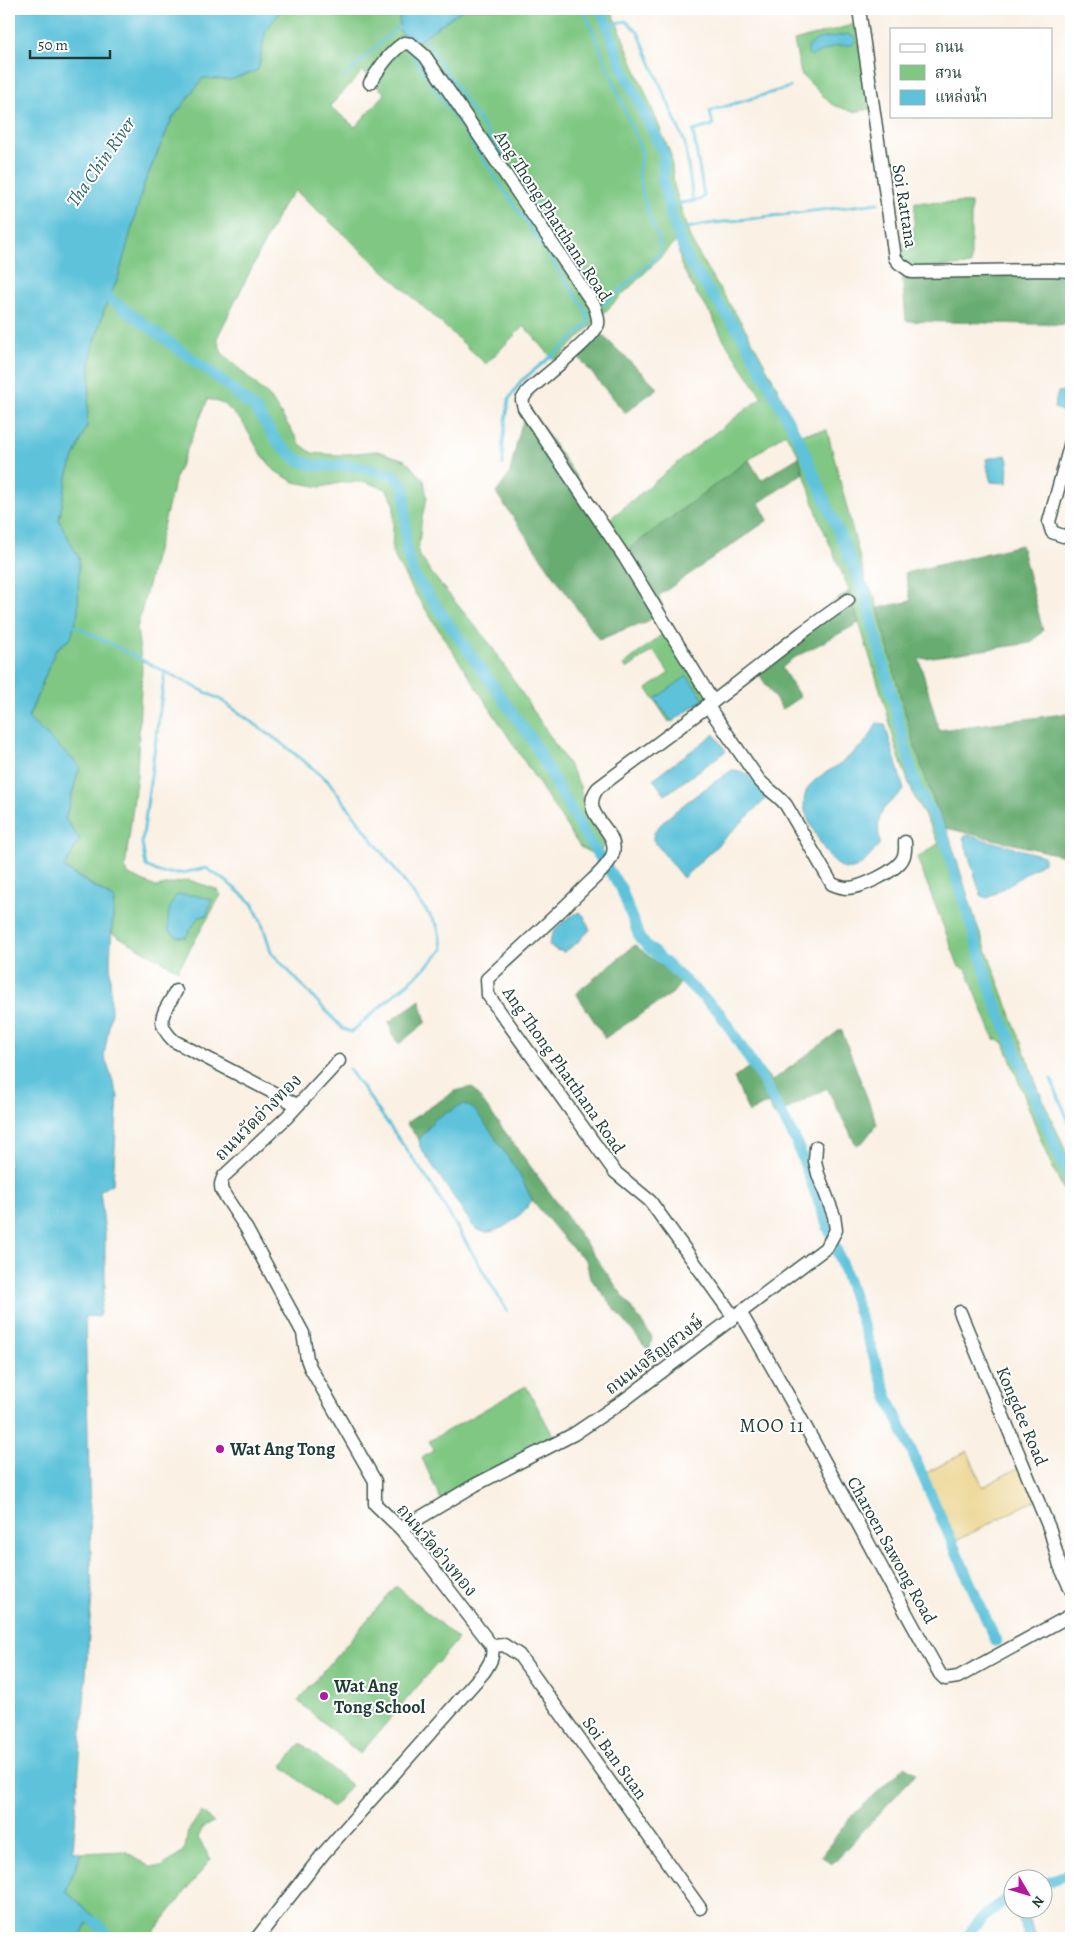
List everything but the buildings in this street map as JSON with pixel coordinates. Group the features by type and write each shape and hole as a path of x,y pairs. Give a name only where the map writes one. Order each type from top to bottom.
{"street":[{"name":"Soi Rattana","path":"859,9 895,258 899,263 912,272 1071,271"},
{"name":"Ang Thong Phatthana Road","path":"370,82 384,61 404,43 411,44 425,56 594,305 598,326 587,339 527,392 522,400 524,408 625,558 710,704 759,780 786,805 832,884 846,888 857,887 879,877 899,864 903,859 905,842"},
{"path":"1071,442 1049,522 1052,532 1057,535 1071,534"},
{"name":"Ang Thong Phatthana Road","path":"737,1314 650,1202 615,1172 595,1147 488,994 487,979 594,878 612,856 614,849 612,840 591,804 592,796 598,788 848,600"},
{"path":"176,991 161,1024 174,1042 298,1105"},
{"name":"ถนนวัดอ่างทอง","path":"339,1061 298,1105 224,1176 220,1182 222,1191 246,1228 303,1333 310,1368 375,1481 375,1504 401,1529 492,1646"},
{"name":"ถนนเจริญสวงษ์","path":"401,1529 475,1484 590,1423 622,1402 830,1242 836,1230 834,1216 818,1174 815,1161 816,1147"},
{"name":"Kongdee Road","path":"960,1312 1050,1530 1060,1566 1071,1590"},
{"name":"Charoen Sawong Road","path":"737,1314 770,1363 922,1642 940,1674 945,1679 958,1677 1071,1615"},
{"name":"Soi Ban Suan","path":"492,1646 504,1645 519,1655 700,1908"},
{"path":"257,1938 317,1862 484,1672 491,1662 492,1646"}],"green space":[{"path":"282,9 399,9 400,32 417,41 463,9 611,9 671,155 674,185 690,238 746,330 777,387 798,434 827,430 866,582 875,597 906,715 933,800 948,832 976,922 1038,1088 1071,1163 1071,1206 1046,1153 1004,1043 994,1039 966,969 959,967 917,858 939,843 914,796 898,755 886,709 848,587 819,519 797,452 785,433 626,551 606,522 698,446 762,397 722,337 712,316 696,293 681,265 677,241 555,361 524,326 486,364 296,191 284,203 217,338 222,353 271,398 300,444 312,453 336,455 377,451 405,460 424,480 427,498 422,517 418,553 433,575 490,644 570,767 580,786 583,802 605,843 598,857 580,847 409,584 392,552 394,503 386,489 366,482 344,482 321,487 294,482 275,471 259,451 243,423 224,404 208,399 176,476 137,628 142,666 137,775 125,868 129,875 156,887 189,880 216,889 221,895 178,970 112,933 114,898 64,868 80,839 65,819 80,766 28,719 56,649 71,638 79,558 59,520 68,473 87,425 91,355 104,310 118,278 144,184 172,119 203,78 230,80 258,70 265,32","holes":["363,71 385,94 355,127 330,106"]},
{"path":"855,24 871,109 853,112 831,104 801,74 794,41"},
{"path":"915,202 971,203 971,265 910,268 902,262 899,243 913,244"},
{"path":"902,273 1071,276 1071,325 906,321"},
{"path":"600,333 658,388 625,413 576,354"},
{"path":"531,410 626,551 749,460 761,480 799,457 803,473 759,503 768,520 658,596 663,608 646,623 630,627 599,640 496,493 509,475 521,426"},
{"path":"1021,545 1043,631 1031,643 919,659 939,730 1071,713 1071,852 1064,856 946,828 915,748 878,608 911,601 905,573"},
{"path":"849,591 859,623 792,659 782,668 800,697 782,709 753,665 832,613 830,605"},
{"path":"665,632 708,698 669,722 647,689 669,673 657,655 652,651 627,669 623,665"},
{"path":"635,945 681,982 673,993 605,1038 576,993"},
{"path":"420,1000 426,1022 399,1044 392,1035 389,1022"},
{"path":"841,1029 877,1124 863,1142 856,1145 827,1088 775,1116 768,1103 749,1113 734,1078 756,1062 772,1081"},
{"path":"472,1087 652,1337 650,1349 646,1348 590,1278 586,1260 572,1248 532,1200 519,1174 474,1109 429,1126 419,1140 406,1123 455,1091"},
{"path":"526,1386 554,1437 441,1500 422,1458 434,1450 429,1441"},
{"path":"396,1586 458,1639 360,1754 298,1701"},
{"path":"301,1743 351,1785 332,1808 282,1766"},
{"path":"905,1766 916,1774 832,1864 821,1856 849,1819"},
{"path":"202,1812 214,1823 203,1827 198,1838 211,1859 149,1938 80,1938 87,1923 66,1891 81,1853 125,1851 150,1867 161,1867 179,1855 185,1848 188,1831"}],"sand":[{"path":"967,1451 983,1487 1028,1462 1041,1497 950,1544 919,1477"}],"water":[{"name":"Tha Chin River","path":"14,9 282,9 265,32 258,70 230,80 203,78 172,119 144,184 118,278 104,310 91,355 87,425 68,473 59,520 79,558 78,613 71,638 56,649 28,718 80,766 65,819 80,839 64,868 114,899 110,958 111,1015 104,1055 118,1096 113,1183 100,1191 105,1233 105,1286 99,1317 85,1316 92,1594 73,1851 81,1853 66,1891 106,1927 103,1933 87,1923 80,1938 9,1938 9,14"},
{"path":"399,9 463,9 417,42 400,32"},
{"path":"849,34 855,38 855,42 852,45 835,46 811,56 808,53 808,47 818,39"},
{"path":"1058,392 1071,393 1070,414 1054,408"},
{"path":"1006,455 1008,461 1007,483 991,482 986,459"},
{"path":"687,676 704,699 672,722 655,699"},
{"path":"877,723 885,724 904,790 882,812 879,824 880,843 861,865 853,869 845,869 831,858 816,835 805,811 805,795 807,789 815,780 844,761 866,741"},
{"path":"714,734 726,751 665,795 653,779"},
{"path":"732,770 748,775 767,798 683,878 653,840 654,833 678,809"},
{"path":"967,835 1044,856 1044,862 988,898 981,896 963,837"},
{"path":"177,895 193,895 212,899 207,915 198,918 186,937 178,937 169,931 169,912"},
{"path":"579,912 584,916 590,930 577,943 564,952 556,950 549,945 556,929 564,921"},
{"path":"464,1104 474,1109 493,1135 519,1174 532,1200 518,1217 497,1230 490,1232 482,1232 473,1226 420,1147 419,1140 435,1119"},
{"path":"1017,1920 1028,1920 1037,1938 1026,1938"}],"waterway":[{"path":"421,34 602,305 611,299 661,252 659,240 646,207 638,172 642,153 584,9"},
{"path":"601,9 622,67 664,154 663,180 670,213 689,263 743,337 801,444 864,591 916,786 943,835 994,1000 1071,1183"},
{"path":"607,25 626,21 638,32 685,143 693,201"},
{"path":"345,76 396,28 402,27"},
{"path":"410,52 587,312 588,323 571,340 521,381 509,399 503,442 503,465"},
{"path":"668,205 700,200 704,196 693,131 713,125 710,111 790,87"},
{"path":"677,230 707,224 878,203"},
{"path":"98,290 225,383 256,410 278,443 298,460 315,466 349,465 394,475 405,488 406,550 414,575 532,740 586,837 621,888 640,939 719,1012 761,1077 796,1141 848,1281 888,1398 996,1641"},
{"path":"71,624 221,700 284,745 328,781 437,925 443,949 424,969 351,1032 343,1029 271,952 262,923 252,903 226,881 206,868 182,873 161,873 146,866 142,843 165,671"},
{"path":"349,1069 433,1187 507,1311"},
{"path":"1051,1079 1071,1127"},
{"path":"1052,1880 1071,1873"},
{"path":"965,1938 986,1915 1002,1903"},
{"path":"94,1922 112,1938"}],"place":[{"name":"Wat Ang Tong","path":"220,1449"},
{"name":"Wat Ang Tong School","path":"324,1696"}],"district":[{"name":"MOO 11","path":"772,1426"}]}
